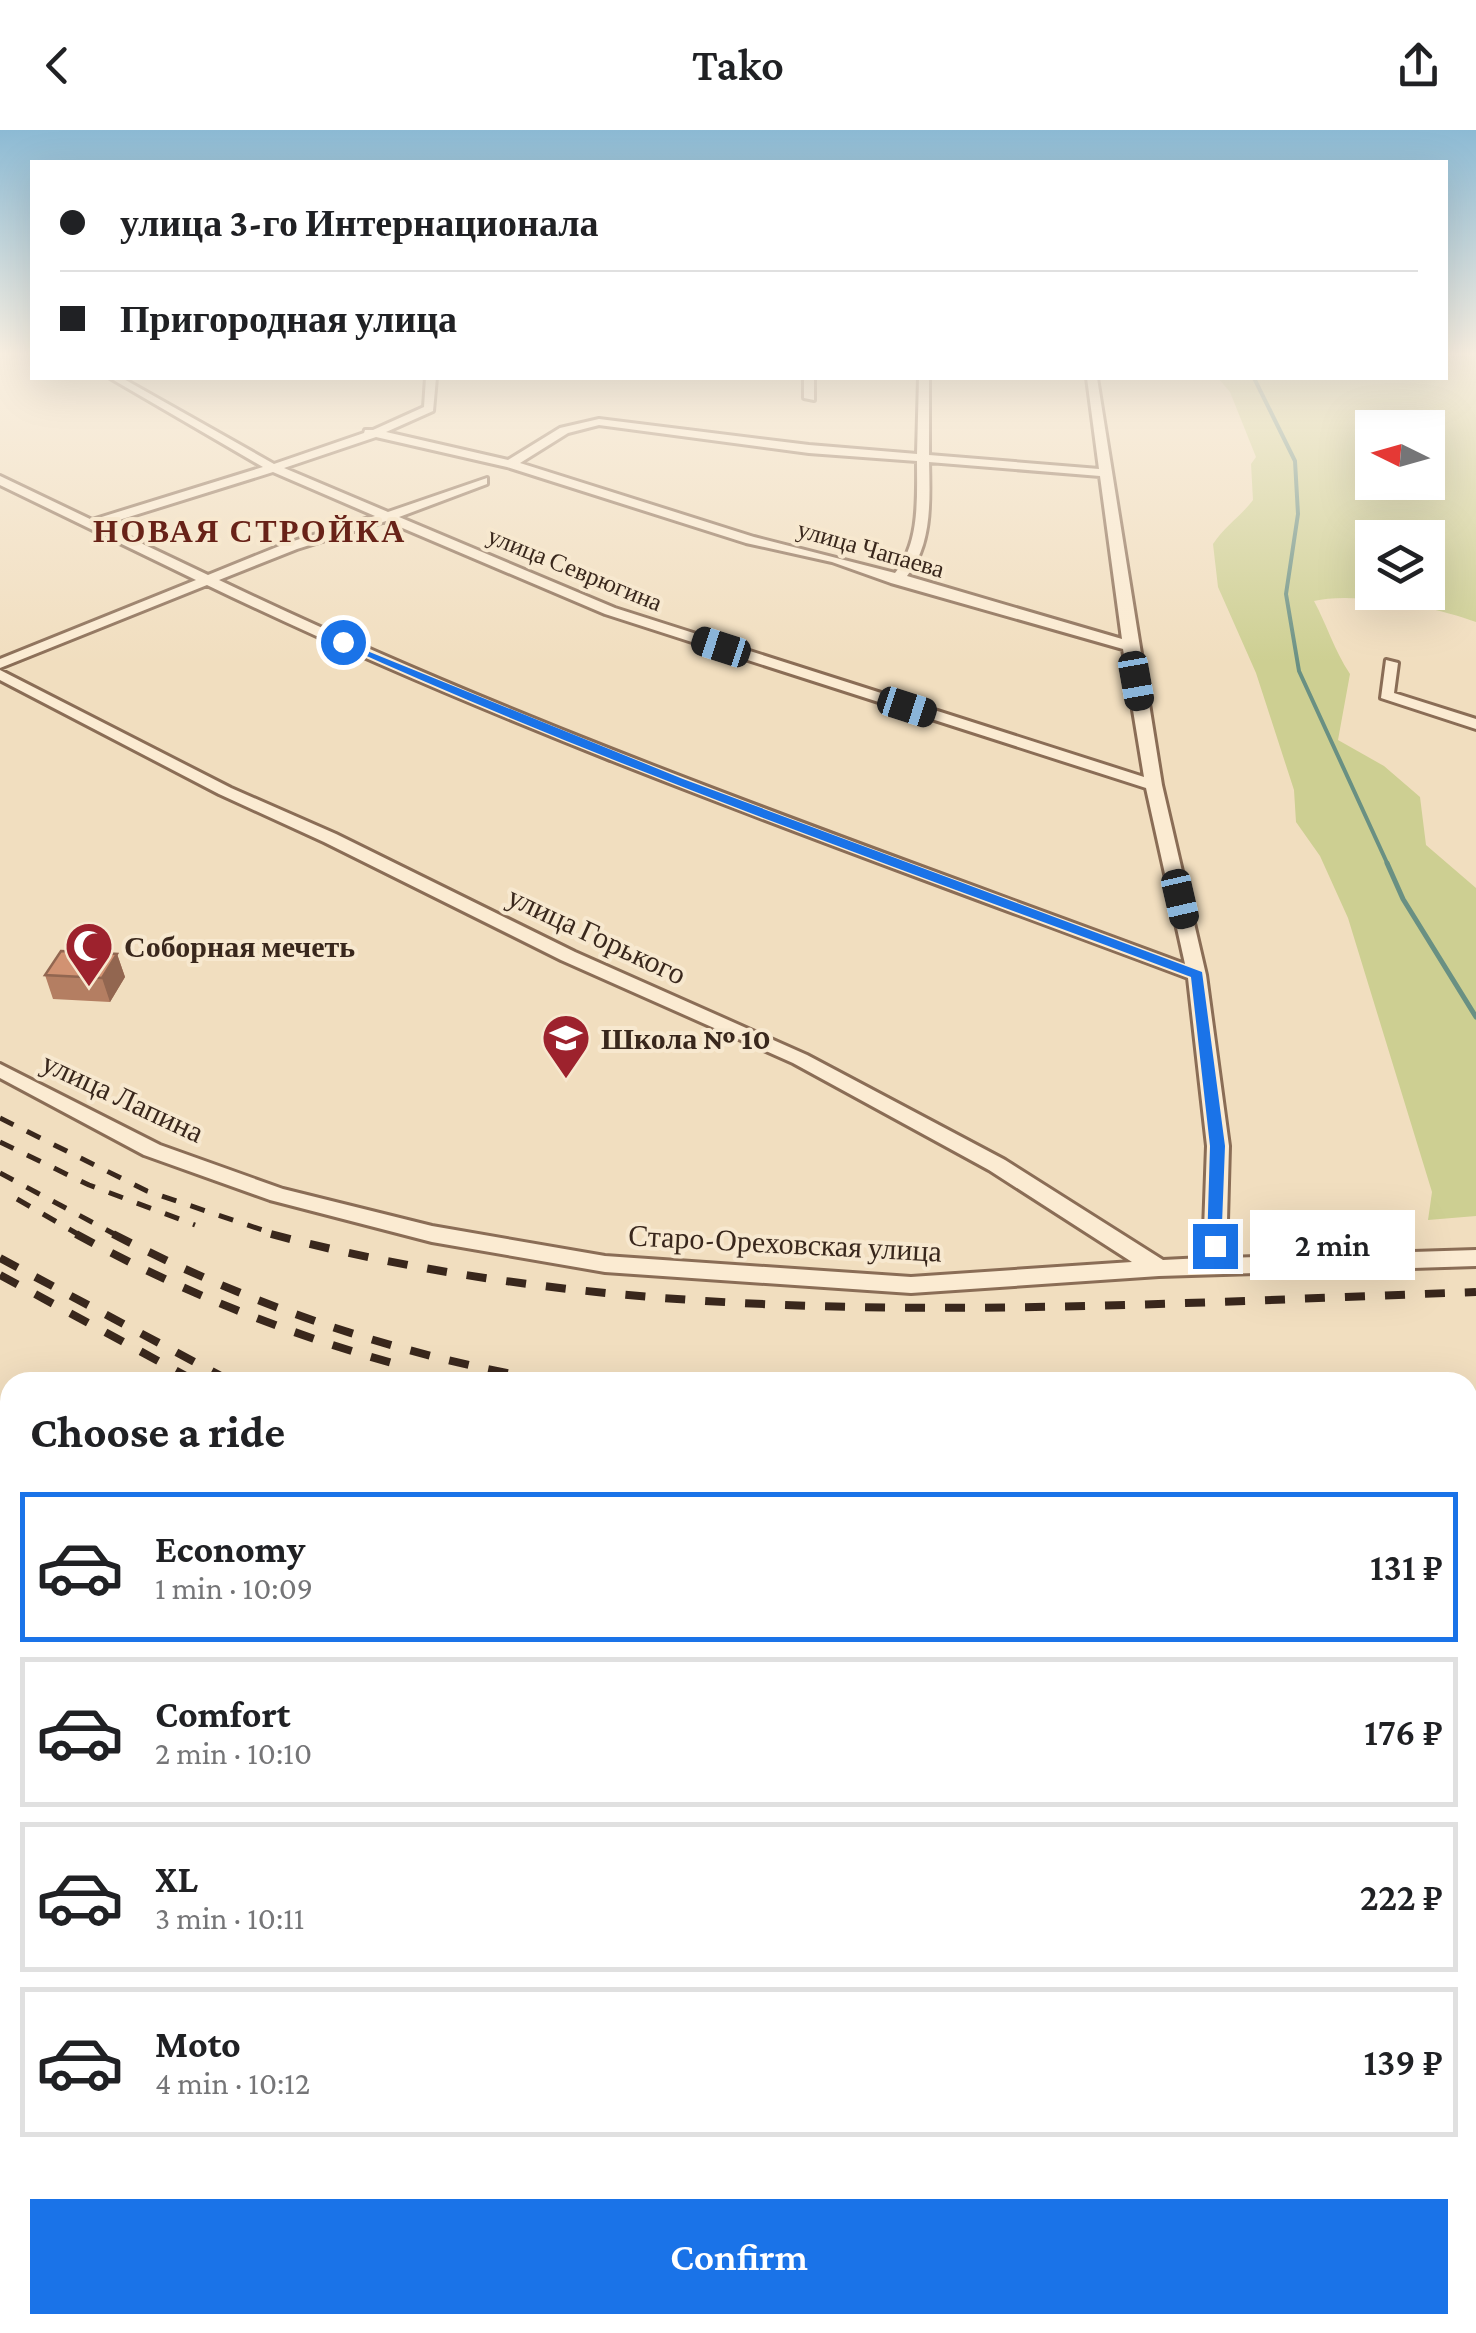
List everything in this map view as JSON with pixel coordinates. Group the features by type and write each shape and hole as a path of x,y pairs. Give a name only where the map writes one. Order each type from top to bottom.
{"street":[{"name":"улица Севрюгина","path":"255,458 610,610 1154,785"},
{"path":"92,524 306,458"},
{"name":"улица Чапаева","path":"483,458 751,540 835,559 1130,646"},
{"path":"510,464 520,458"},
{"path":"896,580 914,558 926,458 1104,473"},
{"path":"1102,458 1154,785 1197,975 1218,1146 1214,1266"},
{"path":"0,480 206,580 446,688 679,781 1197,975"},
{"path":"0,664 292,546 389,517 483,481"},
{"path":"1391,663 1386,695 1476,724"},
{"name":"улица Горького","path":"0,674 225,791 330,838 568,956 800,1059 998,1165 1159,1268"},
{"name":"улица Лапина","path":"0,1070 152,1150 278,1194"},
{"name":"Старо-Ореховская улица","path":"278,1194 432,1234 642,1267 910,1286 1159,1268 1476,1258"}],"green space":[{"path":"1255,458 1355,458 1355,500 1445,500 1445,458 1476,458 1476,622 1435,610 1445,610 1445,520 1355,520 1355,598 1314,601 1350,674 1338,740 1384,766 1420,797 1426,845 1476,888 1476,1216 1428,1220 1432,1192 1348,918 1320,856 1296,822 1294,790 1256,673 1218,587 1213,544 1253,500 1251,464"}],"building":[{"path":"61,951 117,954 102,978 45,975"}],"waterway":[{"path":"1293,458 1298,514 1286,594 1299,671 1388,865"},
{"path":"1387,863 1403,899 1476,1017"}],"railway":[{"path":"0,1118 147,1191 280,1236"},
{"path":"0,1142 89,1185 195,1225"},
{"path":"0,1173 118,1236"},
{"path":"17,1199 81,1236"},
{"path":"76,1234 153,1274 232,1308 396,1364"},
{"path":"113,1234 220,1284 330,1326 442,1359 505,1372"},
{"path":"271,1234 418,1267 568,1289 718,1302 1022,1307 1476,1292"},
{"path":"0,1258 213,1372"},
{"path":"0,1275 179,1372"}],"place":[{"name":"Соборная мечеть","path":"89,988"},
{"name":"Школа № 10","path":"566,1080"}],"district":[{"name":"НОВАЯ СТРОЙКА","path":"250,531"}],"route":[{"path":"343,642 446,688 679,781 1197,975 1218,1146 1215,1246"}]}
